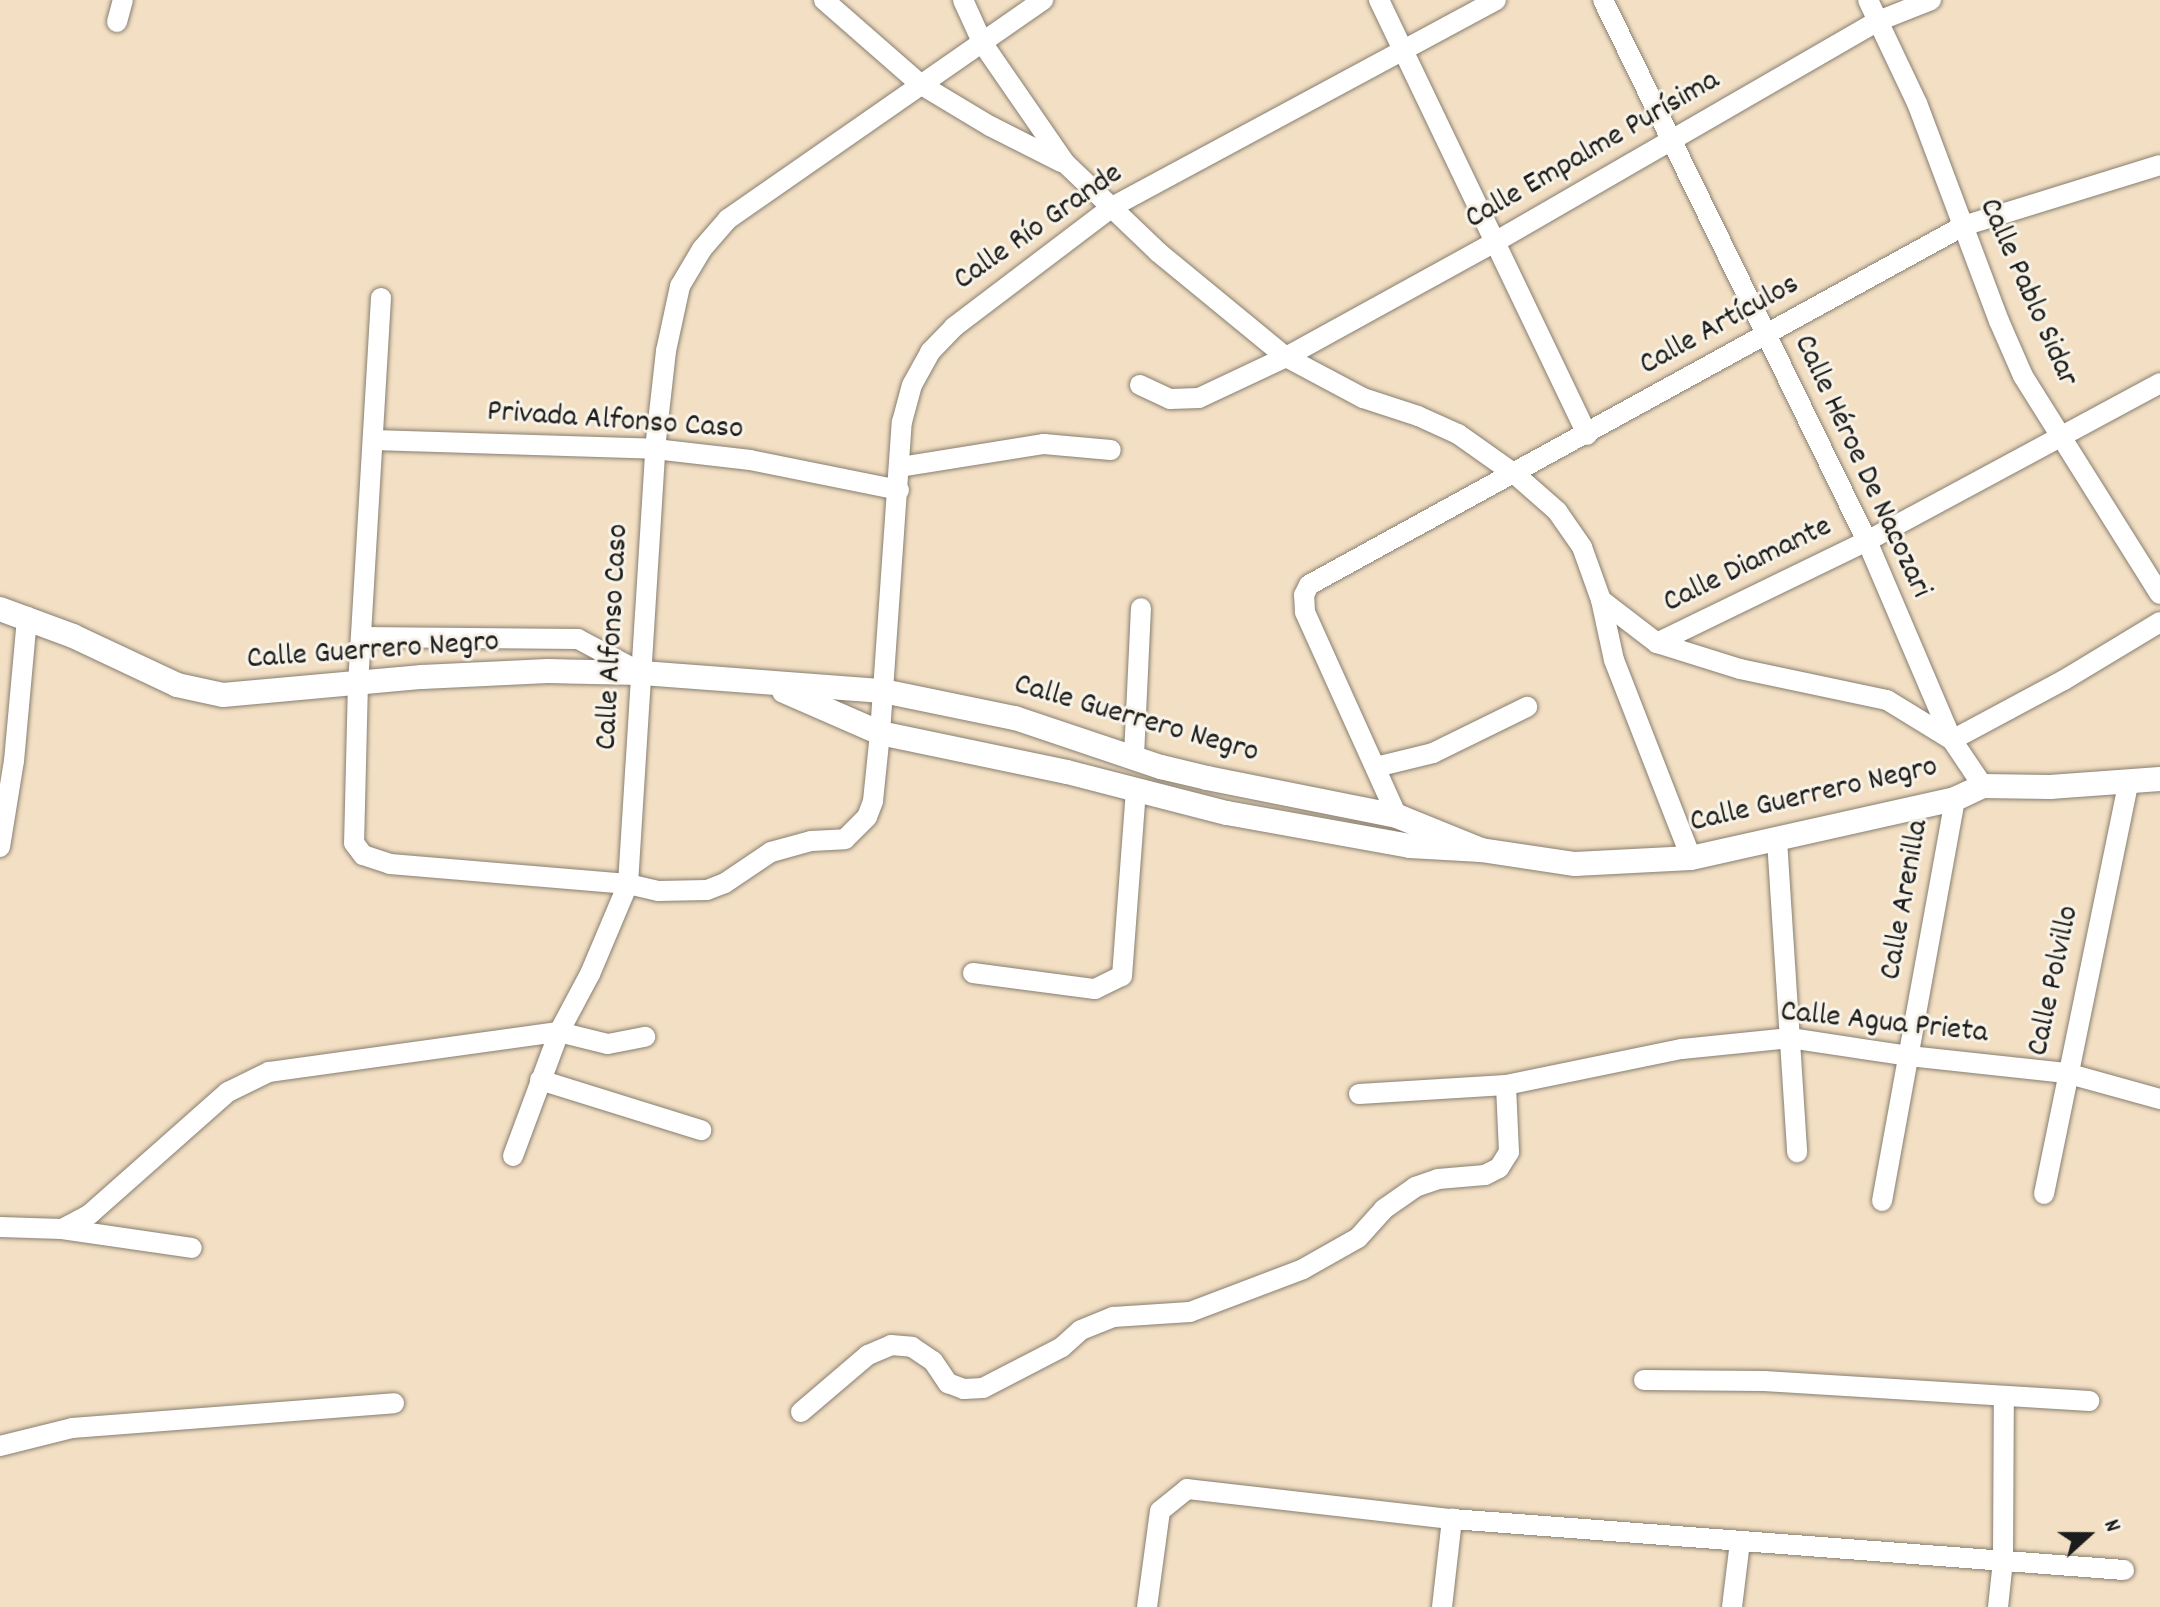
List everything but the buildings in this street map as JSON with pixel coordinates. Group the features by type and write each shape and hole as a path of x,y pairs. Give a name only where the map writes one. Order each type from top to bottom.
{"street":[{"path":"117,22 123,0"},
{"path":"824,0 920,84 990,126 1065,163"},
{"path":"963,0 983,44 1065,163 1158,252 1286,357 1363,398 1418,416 1458,434 1516,475 1557,511 1582,547 1601,600 1614,660 1691,858"},
{"name":"Calle Alfonso Caso","path":"513,1156 559,1032 590,974 628,884 655,449 666,351 680,286 702,249 728,219 1043,0"},
{"path":"1379,0 1587,435"},
{"name":"Calle Río Grande","path":"358,682 354,843 363,855 390,864 628,884 658,891 707,890 725,883 771,852 811,841 845,839 867,817 873,801 902,422 912,385 930,352 964,318 1112,207 1496,0"},
{"name":"Calle Héroe De Nacozari","path":"1603,0 1867,541 1952,740 1983,786"},
{"name":"Calle Pablo Sidar","path":"1868,0 1917,103 2023,376 2160,594"},
{"name":"Calle Empalme Purísima","path":"1140,385 1170,399 1199,398 1286,357 1495,242 1878,21 1931,0"},
{"name":"Calle Artículos","path":"1376,767 1305,612 1304,595 1309,585 1516,475 1963,226 2160,165"},
{"path":"358,682 381,298"},
{"name":"Calle Diamante","path":"1657,643 1867,541 2060,434 2160,383"},
{"name":"Privada Alfonso Caso","path":"373,440 655,449 750,460 899,490"},
{"path":"900,467 1044,444 1111,450"},
{"path":"1601,600 1657,643 1740,669 1887,700 1952,740 2064,680 2160,622"},
{"path":"1134,756 1141,608"},
{"name":"Calle Guerrero Negro","path":"0,609 27,617 177,685 206,692 249,693 358,682 548,671 642,673 883,691 1015,718 1161,767 1397,816 1481,850"},
{"path":"0,847 14,761 27,617"},
{"path":"361,637 578,639 642,673"},
{"name":"Calle Guerrero Negro","path":"767,684 880,733 1067,772 1136,791 1316,831 1410,846 1481,850 1575,864 1691,858 1955,799 1983,786 2050,787 2160,779"},
{"path":"1397,816 1376,767 1433,753 1527,707"},
{"name":"Calle Polvillo","path":"2044,1194 2066,1073 2129,781"},
{"path":"973,973 1095,989 1122,976 1126,965 1136,791"},
{"name":"Calle Arenilla","path":"1882,1201 1955,799"},
{"path":"1777,840 1797,1152"},
{"path":"62,1229 90,1214 228,1092 269,1072 559,1032 608,1044 645,1037"},
{"name":"Calle Agua Prieta","path":"1359,1094 1506,1085 1682,1049 1790,1038 1909,1056 2066,1073 2160,1099"},
{"path":"540,1080 701,1130"},
{"path":"801,1412 868,1355 891,1345 912,1347 933,1361 948,1383 964,1389 983,1388 1062,1347 1081,1330 1113,1317 1190,1312 1336,1252 1358,1238 1392,1203 1415,1187 1438,1179 1485,1175 1499,1168 1509,1152 1506,1085"},
{"path":"0,1227 62,1229 192,1248"},
{"path":"1644,1380 1764,1381 2089,1401"},
{"path":"1998,1607 2003,1561 2004,1396"},
{"path":"0,1446 72,1428 394,1403"},
{"path":"1147,1607 1160,1511 1187,1489 1452,1519 2124,1570"},
{"path":"1442,1607 1452,1519"},
{"path":"1732,1607 1740,1542"}]}
